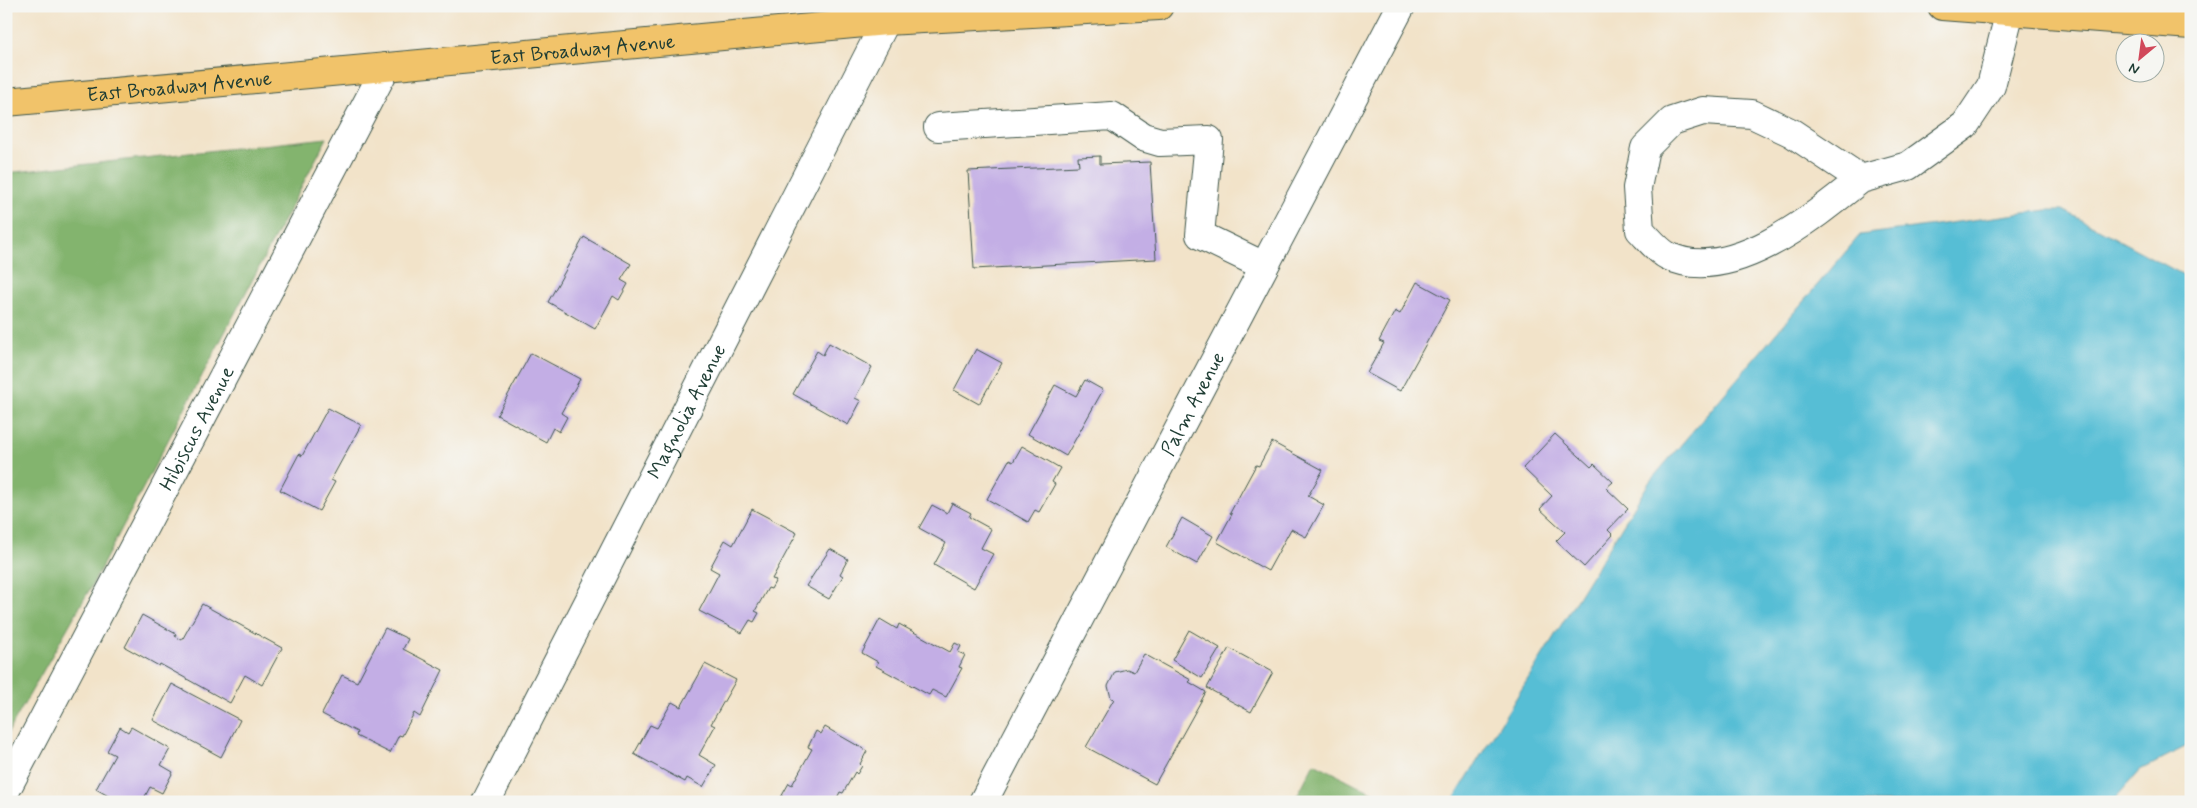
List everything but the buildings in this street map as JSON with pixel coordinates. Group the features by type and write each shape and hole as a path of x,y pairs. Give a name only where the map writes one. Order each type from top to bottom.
{"main road":[{"name":"East Broadway Avenue","path":"6,102 886,21 1159,6"},
{"path":"1942,6 2191,25"}],"street":[{"name":"Palm Avenue","path":"983,802 1401,6"},
{"path":"1861,179 1792,133 1752,114 1703,111 1672,121 1645,148 1637,188 1640,230 1667,256 1703,265 1735,258 1770,243 1820,212 1861,179 1908,166 1965,125 1991,86 2010,11"},
{"name":"Magnolia Avenue","path":"486,802 886,21"},
{"name":"Hibiscus Avenue","path":"6,790 386,67"},
{"path":"938,128 1112,116 1144,137 1160,142 1209,140 1200,235 1264,266"}],"green space":[{"path":"327,138 91,587 6,736 6,173"},
{"path":"1314,763 1391,802 1294,802"}],"water":[{"path":"2047,210 2063,210 2191,279 2191,744 2140,770 2112,802 1452,802 1650,481 1860,235"}]}
